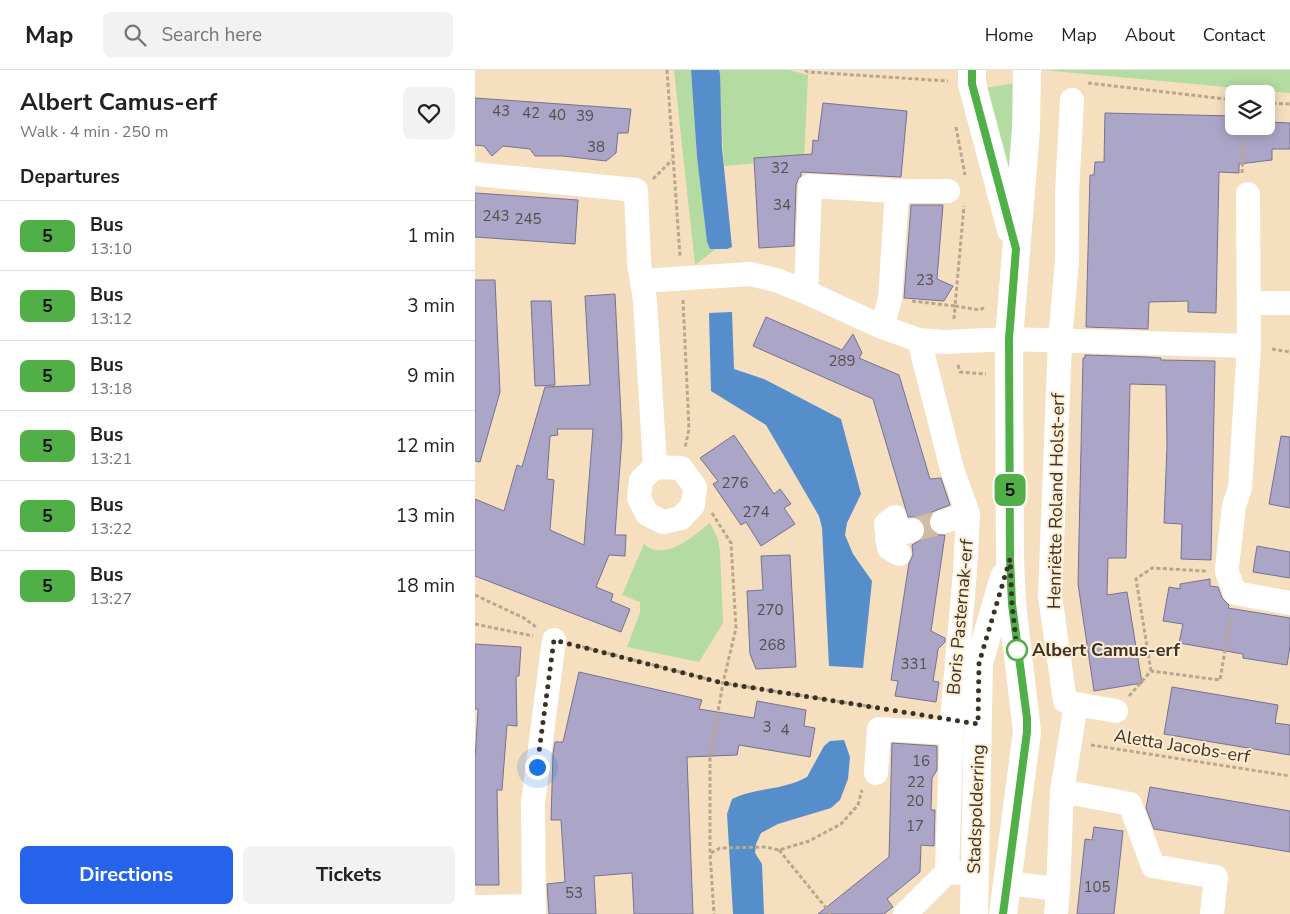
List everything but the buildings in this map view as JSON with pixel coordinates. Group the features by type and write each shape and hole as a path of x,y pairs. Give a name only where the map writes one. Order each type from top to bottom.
{"street":[{"name":"Stadspolderring","path":"972,70 972,84 1016,249"},
{"name":"Stadspolderring","path":"1003,914 1027,732 1027,718 1012,604 1009,339 1026,129 1027,70"},
{"name":"Henriëtte Roland Holst-erf","path":"1072,100 1067,193 1067,260 1061,341 1050,596 1065,701 1076,704"},
{"path":"475,174 636,190 639,263 645,300 655,467"},
{"path":"806,292 810,186 897,191 948,191"},
{"path":"882,327 890,299 897,191"},
{"path":"1248,194 1249,346 1240,488 1234,506 1231,583 1290,602"},
{"path":"641,281 750,274 776,280 882,327 919,340 945,342 1009,339 1249,346"},
{"path":"1249,302 1290,303"},
{"name":"Boris Pasternak-erf","path":"919,340 952,469 968,514 965,572 951,726"},
{"path":"655,467 681,468 695,487 693,505 681,518 663,522 647,514 639,498 641,480 655,467"},
{"name":"Boris Pasternak-erf","path":"943,522 968,514"},
{"name":"Stadspolderring","path":"974,914 979,663 1010,559"},
{"path":"475,907 534,910 533,803 554,640"},
{"path":"1055,914 1058,889 1062,791 1076,704 1116,711"},
{"path":"876,773 879,729 951,726 947,872 905,914"},
{"path":"1062,791 1130,804 1153,866 1217,877 1212,914"},
{"path":"947,872 974,873"},
{"path":"1007,883 1058,889"}],"path":[{"path":"1275,103 1290,104"},
{"path":"1245,135 1242,183 1248,194"},
{"path":"695,487 731,543 735,628 710,758 710,854 714,914"},
{"path":"1153,568 1231,583 1220,680 1151,671 1136,579 1153,568"},
{"path":"475,595 524,618 554,640"},
{"path":"475,624 554,640 723,683 881,708"},
{"path":"1116,711 1151,671"},
{"name":"Aletta Jacobs-erf","path":"1069,742 1290,776"},
{"path":"710,854 720,848 766,847 779,850 809,841 841,824 858,805 864,782 876,773"},
{"path":"779,850 831,914"}],"green space":[{"path":"674,70 691,70 697,157 707,242 710,249 716,249 695,265"},
{"path":"719,70 789,70 808,75 804,159 724,166"},
{"path":"1043,70 1290,70 1290,93 1275,92 1275,85 1225,85 1225,87"},
{"path":"1022,82 1013,223 979,89"},
{"path":"710,523 718,539 720,551 723,623 699,662 627,647 640,613 640,602 622,595 644,544 652,549 670,549 688,540"}],"water":[{"path":"691,70 719,70 720,74 722,148 732,247 727,249 710,249 707,242 697,157"},
{"path":"732,312 734,369 764,379 841,419 861,494 847,523 845,535 853,554 872,581 863,668 829,666 822,528 819,516 766,425 711,391 709,313"},
{"path":"844,740 850,757 848,779 840,800 831,808 778,824 761,833 756,844 755,853 762,864 764,914 733,914 727,814 732,799 750,792 788,785 807,777 824,746 830,741"}],"tunnel":[{"path":"912,530 942,522"}],"bus line":[{"name":"5","path":"972,70 972,84 1016,249 1009,339 1010,559 1012,604 1027,718 1027,732 1003,914"}],"place":[{"name":"Albert Camus-erf","path":"1017,650"}],"route":[{"path":"537,767 554,640 723,683 978,724 979,663 1010,559 1017,650"}]}
